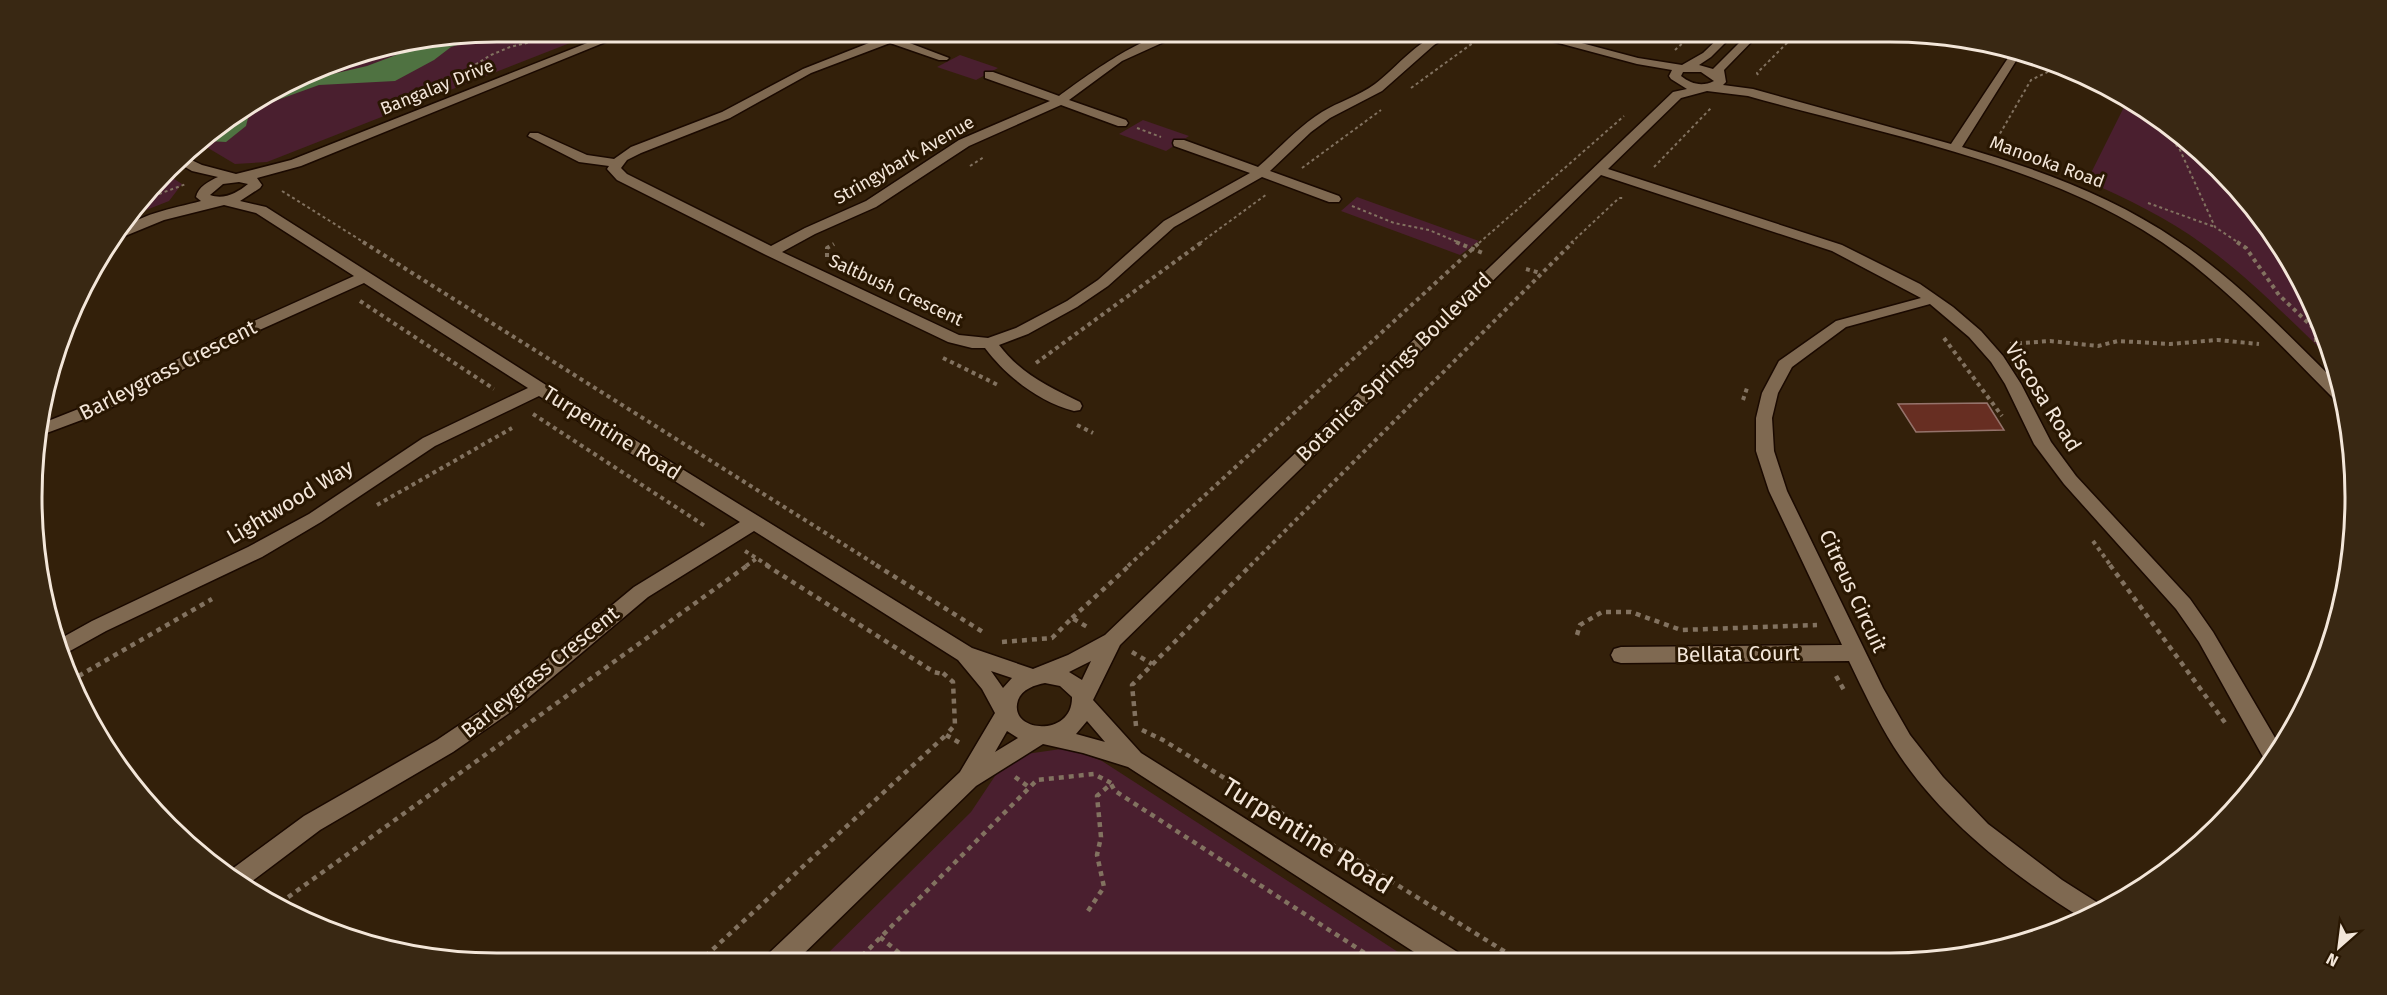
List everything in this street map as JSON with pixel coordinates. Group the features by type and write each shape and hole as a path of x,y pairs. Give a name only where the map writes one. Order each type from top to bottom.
{"street":[{"name":"Bangalay Drive","path":"206,189 220,181 296,163 599,42"},
{"path":"534,136 584,159 617,163 636,150 726,115 807,71 883,42"},
{"path":"899,42 943,58"},
{"name":"Stringybark Avenue","path":"771,252 810,231 871,204 964,143 1060,100 1118,59 1157,42"},
{"name":"Saltbush Crescent","path":"617,163 614,169 622,177 771,252 954,339 972,343 990,343 1022,331 1072,304 1103,283 1169,224 1260,173 1307,129 1326,115 1378,88 1432,42"},
{"path":"1567,42 1637,61 1685,68"},
{"path":"1677,85 1675,73 1707,55 1721,42"},
{"path":"1704,87 1720,82 1718,76 1723,64 1746,42"},
{"path":"1954,149 2012,59"},
{"path":"1637,61 1677,85"},
{"name":"Manooka Road","path":"1685,68 1699,68 1752,93"},
{"path":"990,75 1122,123"},
{"name":"Botanica Springs Boulevard","path":"1033,677 1075,661 1112,640 1598,170 1677,85 1704,87"},
{"name":"Manooka Road","path":"1704,87 1752,93 1954,149 2054,180 2103,202 2150,228 2194,260 2330,386"},
{"path":"1179,143 1334,199"},
{"name":"Bangalay Drive","path":"221,201 241,196 296,163"},
{"path":"186,165 201,180 206,189"},
{"name":"Viscosa Road","path":"1598,170 1837,248 1874,265 1924,302 1948,310 1984,345 2013,384 2043,444 2070,480 2183,604 2206,637 2270,748"},
{"path":"195,175 252,180 261,210"},
{"path":"206,189 203,194 206,200 221,201"},
{"path":"159,217 206,189"},
{"path":"130,229 159,217 221,201"},
{"name":"Turpentine Road","path":"221,201 261,210 965,654 1033,677"},
{"name":"Barleygrass Crescent","path":"48,427 97,408 238,334 364,277"},
{"name":"Citreus Circuit","path":"1924,302 1841,324 1785,364 1770,393 1764,418 1765,451 1778,491 1855,653 1902,741 1935,784 1980,831 2054,888 2086,908"},
{"path":"990,343 1000,358 1019,376 1074,406"},
{"name":"Lightwood Way","path":"66,645 99,626 255,552 315,518 429,442 540,388"},
{"name":"Barleygrass Crescent","path":"242,875 312,823 445,746 508,703 641,592 754,522"},
{"name":"Botanica Springs Boulevard","path":"1083,700 1112,640"},
{"name":"Bellata Court","path":"1621,655 1855,653"},
{"name":"Turpentine Road","path":"965,654 989,683 1006,712"},
{"path":"968,779 1006,712 1007,700 1012,690 1022,682 1033,677 1060,677 1071,682 1079,690 1083,700 1082,710 1077,720 1068,729 1055,734 1041,736 1026,734 1015,728 1006,712"},
{"name":"Turpentine Road","path":"1083,700 1133,759"},
{"path":"786,953 968,779 1041,736"},
{"name":"Turpentine Road","path":"1041,736 1083,744 1133,759 1437,953"}],"path":[{"path":"1404,93 1474,42"},
{"path":"1752,93 1763,83 1757,73 1788,42"},
{"path":"1992,147 2031,80 2040,72 2048,71"},
{"path":"1507,953 1163,740 1153,737 1136,726 1131,685 1540,273 1619,198 1641,198 1663,176 1653,166 1714,104"},
{"path":"1019,376 1386,106"},
{"path":"282,191 1002,642 1052,638 1472,249 1628,112"},
{"path":"1122,123 1179,143"},
{"path":"2174,142 2180,150 2215,227"},
{"path":"156,196 195,175"},
{"path":"1334,199 1394,223 1429,230 1472,249"},
{"path":"2146,203 2215,227 2246,248 2279,295 2311,326"},
{"path":"341,287 503,395"},
{"path":"1924,302 1951,346 2006,421"},
{"path":"1951,346 2050,341 2098,346 2118,341 2170,344 2217,340 2268,345 2317,340"},
{"path":"527,410 707,527"},
{"path":"2087,534 2228,728"},
{"path":"736,546 934,672 942,674"},
{"path":"284,900 756,559"},
{"path":"1578,635 1580,625 1602,612 1631,612 1681,630 1818,625"},
{"path":"1072,618 1152,664"},
{"path":"965,654 986,634"},
{"path":"709,953 946,735"},
{"path":"1088,911 1104,886 1096,855 1101,837 1098,796 1111,783 1115,790 1365,953"},
{"path":"865,953 1029,787"},
{"path":"880,937 899,953"}],"shaded area":[{"path":"498,42 573,42 267,162 235,164 207,147 270,103 296,89 351,66 438,46"},
{"path":"462,44 451,47 434,60 395,81 319,85 271,102 328,75 367,66 409,51"},
{"path":"960,55 998,68 976,80 937,67"},
{"path":"2124,107 2167,136 2212,175 2251,220 2268,244 2298,296 2320,348 2255,286 2204,245 2162,218 2087,181"},
{"path":"248,116 246,126 226,142 214,141"},
{"path":"1143,120 1189,136 1166,151 1119,134"},
{"path":"172,178 182,184 169,201 143,211"},
{"path":"1357,197 1479,241 1460,255 1341,211"},
{"path":"1061,749 1079,752 1102,761 1400,953 828,953 971,812 997,773 1026,754"}],"building":[{"path":"1987,403 2004,430 1916,432 1898,404"}]}
